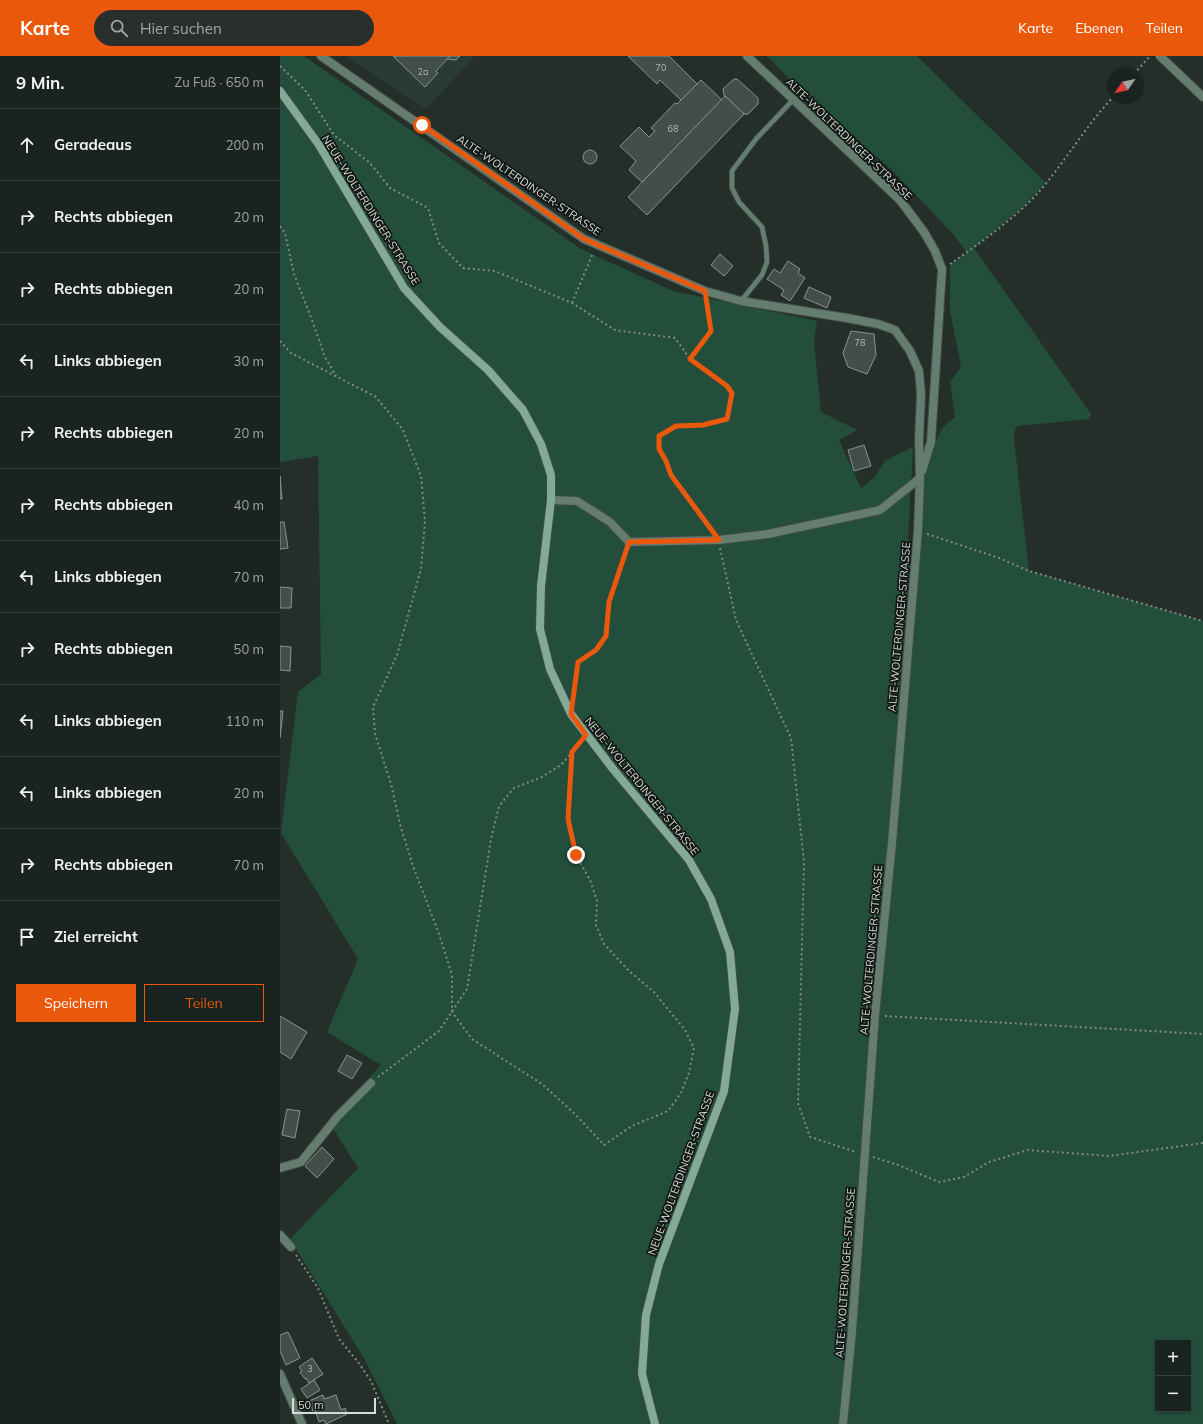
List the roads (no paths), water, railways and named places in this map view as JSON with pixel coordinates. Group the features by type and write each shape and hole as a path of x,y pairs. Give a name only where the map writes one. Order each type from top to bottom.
{"main road":[{"name":"NEUE-WOLTERDINGER-STRASSE","path":"280,91 319,145 404,288 440,327 488,370 523,410 541,444 551,476 551,500 541,586 540,629 550,669 571,714 586,735 688,860 711,899 730,952 736,1009 724,1091 659,1264 646,1315 642,1374 655,1424"}],"street":[{"name":"ALTE-WOLTERDINGER-STRASSE","path":"321,56 584,239 705,291 741,301 847,318 878,324 895,330 910,351 919,371 921,394 918,531 891,850 875,1015 844,1424"},
{"name":"ALTE-WOLTERDINGER-STRASSE","path":"747,56 900,200 924,232 935,251 942,269 931,442 920,478"},
{"path":"1160,56 1203,97"},
{"path":"551,500 577,501 610,522 629,542 719,540 768,534 880,510 920,478"},
{"path":"280,1168 301,1162 338,1116 371,1083"},
{"path":"280,1235 291,1247"},
{"path":"280,1374 302,1424"}],"lane":[{"path":"741,301 762,275 767,262 766,246 762,227 739,202 732,188 732,171 756,139 793,100"}]}
